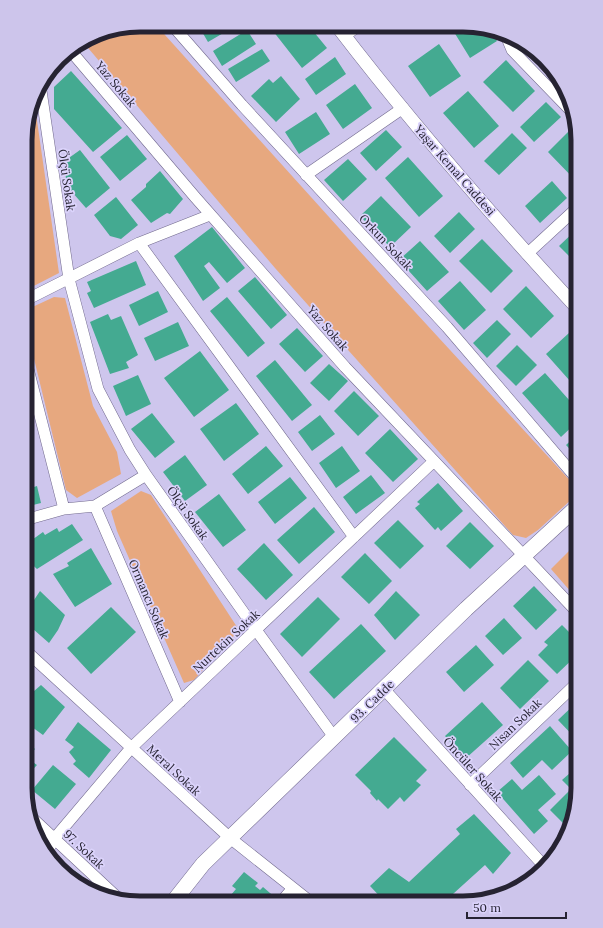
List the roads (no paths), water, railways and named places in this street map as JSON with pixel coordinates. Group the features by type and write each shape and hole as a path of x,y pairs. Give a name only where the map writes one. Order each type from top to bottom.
{"main road":[{"name":"93. Cadde","path":"178,896 203,864 466,609 571,512"}],"street":[{"name":"Orkun Sokak","path":"178,32 242,105 446,327 571,472"},
{"name":"Yaşar Kemal Caddesi","path":"343,32 402,108 527,254 571,301"},
{"path":"509,42 512,50 565,104"},
{"name":"Yaz Sokak","path":"74,54 210,215 345,367 571,606"},
{"name":"Ölçü Sokak","path":"42,95 69,280 98,389 130,450 146,475 334,737"},
{"path":"306,175 402,108"},
{"path":"527,254 571,213"},
{"path":"32,297 69,280 139,243 210,215"},
{"path":"139,243 354,537"},
{"path":"32,384 64,509"},
{"name":"Nurtekin Sokak","path":"50,847 54,839 131,748 434,461"},
{"path":"32,518 64,509 95,506 146,475"},
{"name":"Ormancı Sokak","path":"95,506 180,702"},
{"name":"Meral Sokak","path":"32,656 230,838 303,896"},
{"name":"Öncüler Sokak","path":"384,689 541,862"},
{"name":"Nisan Sokak","path":"470,785 571,689"},
{"name":"97. Sokak","path":"39,824 111,892"},
{"path":"286,896 293,888"}]}
